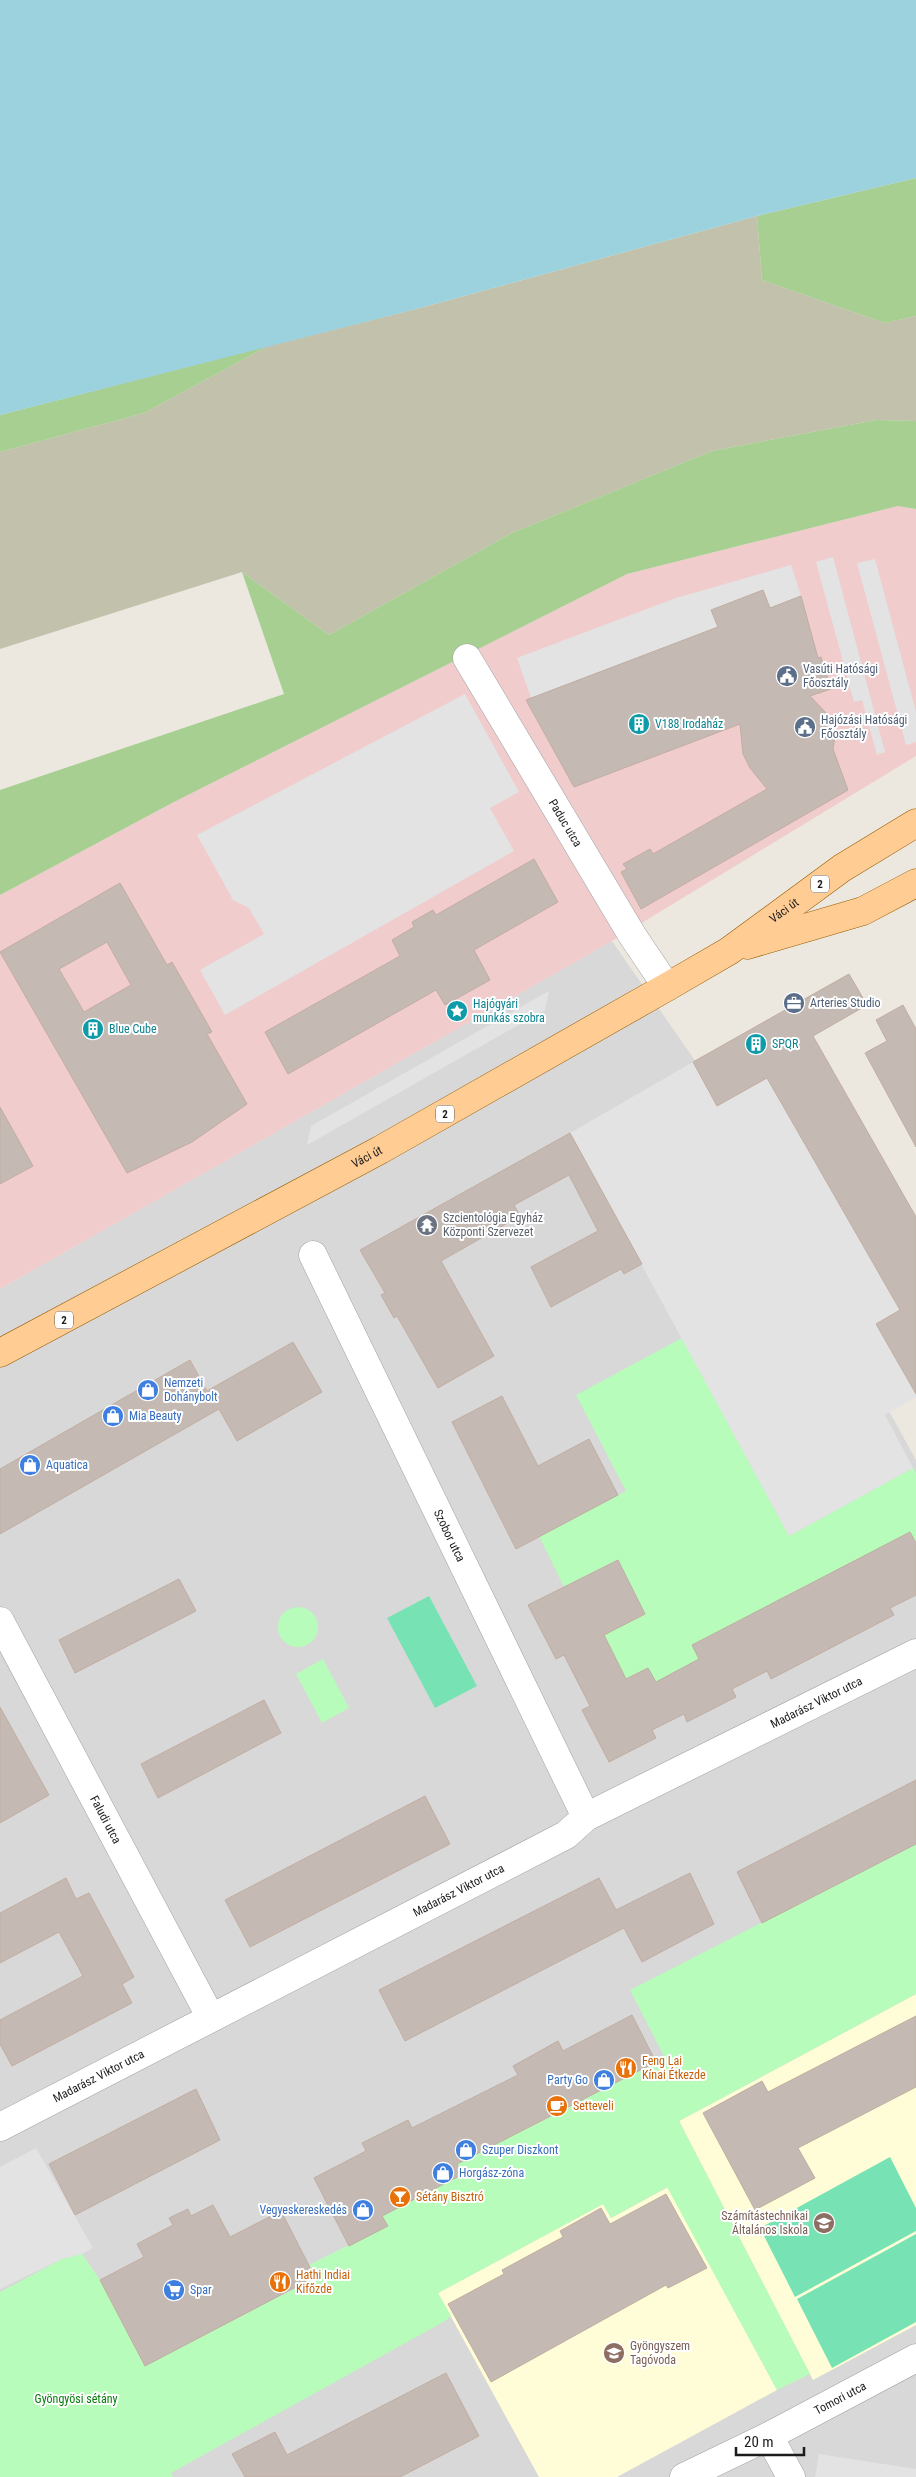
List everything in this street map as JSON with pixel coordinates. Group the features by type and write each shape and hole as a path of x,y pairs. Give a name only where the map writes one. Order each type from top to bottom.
{"main road":[{"name":"Váci út","path":"0,1353 380,1150 729,951 842,868 916,824"},
{"name":"Váci út","path":"729,951 862,911 916,883"}],"street":[{"name":"Paduc utca","path":"467,658 632,935 666,987"},
{"name":"Szobor utca","path":"313,1255 586,1817"},
{"name":"Faludi utca","path":"0,1621 211,2018"},
{"name":"Madarász Viktor utca","path":"0,2127 566,1835 586,1817 916,1653"},
{"name":"Tomori utca","path":"684,2477 769,2436 916,2358"},
{"path":"769,2436 791,2477"}],"shaded area":[{"path":"757,216 762,280 885,323 916,316 916,421 876,420 712,451 512,533 329,635 242,572 0,649 0,452 144,413 268,346 420,308"},
{"path":"898,506 916,509 916,756 612,941 0,1289 0,895 172,803 627,574"},
{"path":"833,557 885,752 877,755 862,700 854,702 816,562"},
{"path":"875,559 916,712 916,742 906,745 857,563"},
{"path":"791,565 801,596 770,608 763,590 712,610 718,627 531,698 517,658 676,598"},
{"path":"465,694 519,792 490,808 514,851 225,1015 200,970 264,934 249,908 233,900 197,835"},
{"path":"612,941 703,1072 916,1460 916,2477 0,2477 0,1289"},
{"path":"549,991 545,1010 307,1145 311,1126"},
{"path":"693,1062 717,1106 767,1078 900,1310 876,1324 916,1394 916,1397 885,1415 913,1468 789,1536 570,1133"},
{"name":"Számítástechnikai Általános Iskola","path":"916,1994 916,2325 813,2380 679,2121"},
{"path":"36,2148 93,2248 82,2254 62,2259 0,2289 0,2167"},
{"name":"Gyöngyszem Tagóvoda","path":"668,2187 777,2390 617,2477 539,2477 438,2293 603,2204 611,2218"},
{"path":"819,2454 916,2469 916,2477 815,2477"}],"green space":[{"path":"916,178 916,316 885,323 762,280 757,216"},
{"path":"268,346 144,413 0,452 0,415"},
{"path":"876,420 916,421 916,509 898,506 627,574 172,803 0,895 0,790 284,694 242,572 329,635 512,533 712,451"},
{"path":"682,1338 789,1536 913,1468 916,1473 916,1543 910,1532 778,1600 699,1659 656,1682 648,1668 626,1679 604,1635 645,1614 618,1560 564,1587 539,1536 626,1491 576,1395"},
{"path":"429,1596 477,1686 435,1708 387,1618"},
{"path":"294,1607 302,1607 309,1610 315,1616 318,1627 315,1638 309,1644 302,1647 294,1647 287,1644 281,1638 278,1631 278,1623 281,1616 287,1610"},
{"path":"323,1659 349,1708 322,1723 296,1674"},
{"name":"Gyöngyösi sétány","path":"916,1844 916,1994 679,2121 810,2374 777,2390 667,2187 611,2218 603,2204 438,2293 451,2316 445,2321 171,2473 173,2477 0,2477 0,2292 62,2259 82,2254 100,2280 145,2366 315,2278 309,2265 387,2226 382,2216 462,2174 457,2164 665,2058 630,1990"},
{"path":"890,2157 916,2208 916,2231 795,2297 760,2228"},
{"path":"916,2234 916,2322 832,2368 797,2299"}],"water":[{"path":"0,0 916,0 916,178 757,216 420,308 0,415"}],"building":[{"name":"V188 Irodaház","path":"763,590 770,608 801,596 818,658 821,657 831,689 810,696 827,714 835,737 833,749 848,790 641,909 621,872 627,869 623,864 650,849 653,854 767,789 750,768 743,754 740,724 574,787 526,700 718,627 711,610"},
{"path":"534,859 558,902 474,950 490,980 445,1005 436,990 288,1074 265,1032 400,956 392,940 414,927 412,922 433,910 436,915"},
{"name":"Blue Cube","path":"120,883 167,965 172,962 212,1032 207,1034 247,1104 192,1142 127,1173 0,952","holes":["107,942 131,985 84,1012 59,969"]},
{"path":"849,974 867,1005 813,1036 916,1217 916,1394 876,1324 900,1310 767,1078 717,1106 693,1062"},
{"path":"903,1005 916,1029 916,1147 865,1053 887,1041 876,1020"},
{"path":"0,1107 33,1166 0,1184"},
{"path":"570,1133 642,1264 624,1274 621,1269 551,1307 531,1267 598,1231 569,1175 514,1205 520,1216 441,1261 494,1356 438,1388 397,1316 394,1318 381,1295 385,1293 360,1250"},
{"path":"293,1342 322,1392 237,1441 219,1409 0,1534 0,1469 190,1360 207,1391"},
{"path":"502,1396 538,1466 589,1439 618,1495 516,1549 452,1422"},
{"path":"910,1532 916,1543 916,1595 890,1608 894,1615 771,1679 767,1671 732,1689 736,1697 687,1722 684,1714 652,1730 656,1738 609,1762 582,1710 590,1706 564,1655 556,1659 528,1605 618,1560 645,1614 604,1635 626,1679 648,1668 656,1682 699,1659 692,1645"},
{"path":"179,1579 196,1611 75,1673 59,1640"},
{"path":"264,1700 281,1733 158,1798 141,1764"},
{"path":"0,1707 49,1795 0,1823"},
{"path":"916,1780 916,1844 762,1923 737,1872"},
{"path":"425,1796 450,1844 250,1947 225,1900"},
{"path":"690,1873 714,1924 642,1962 624,1928 405,2041 379,1990 599,1878 616,1910"},
{"path":"66,1878 76,1899 89,1893 134,1977 122,1984 132,2003 12,2066 0,2044 0,2020 83,1976 59,1932 0,1963 0,1913"},
{"path":"632,2015 656,2062 457,2164 463,2174 382,2216 388,2226 349,2246 314,2178 366,2151 362,2143 408,2120 412,2128 518,2075 513,2066 558,2041 563,2051"},
{"path":"916,2016 916,2087 798,2148 815,2178 755,2210 703,2113 762,2081 768,2092"},
{"path":"196,2089 220,2140 75,2215 49,2164"},
{"path":"666,2194 707,2268 668,2288 666,2285 491,2382 448,2304 504,2274 502,2270 563,2237 560,2231 601,2208 610,2224"},
{"name":"Spar","path":"213,2205 230,2237 281,2211 315,2277 145,2366 100,2280 144,2257 137,2244 173,2225 169,2218 188,2209 191,2216"},
{"path":"446,2373 479,2436 400,2477 245,2477 232,2454 275,2432 287,2455"}],"place":[{"name":"Vasúti Hatósági Főosztály","path":"787,676"},
{"name":"V188 Irodaház","path":"639,724"},
{"name":"Hajózási Hatósági Főosztály","path":"805,727"},
{"name":"Arteries Studio","path":"794,1003"},
{"name":"Hajógyári munkás szobra","path":"457,1011"},
{"name":"Blue Cube","path":"93,1029"},
{"name":"SPQR","path":"756,1044"},
{"name":"Szcientológia Egyház Központi Szervezet","path":"427,1225"},
{"name":"Nemzeti Dohánybolt","path":"148,1390"},
{"name":"Mia Beauty","path":"113,1416"},
{"name":"Aquatica","path":"30,1465"},
{"name":"Feng Lai Kínai Étkezde","path":"626,2068"},
{"name":"Party Go","path":"604,2080"},
{"name":"Setteveli","path":"557,2106"},
{"name":"Szuper Diszkont","path":"466,2150"},
{"name":"Horgász-zóna","path":"443,2173"},
{"name":"Sétány Bisztró","path":"400,2197"},
{"name":"Vegyeskereskedés","path":"363,2210"},
{"name":"Számítástechnikai Általános Iskola","path":"824,2223"},
{"name":"Hathi Indiai Kifőzde","path":"280,2282"},
{"name":"Spar","path":"174,2290"},
{"name":"Gyöngyszem Tagóvoda","path":"614,2353"}]}
